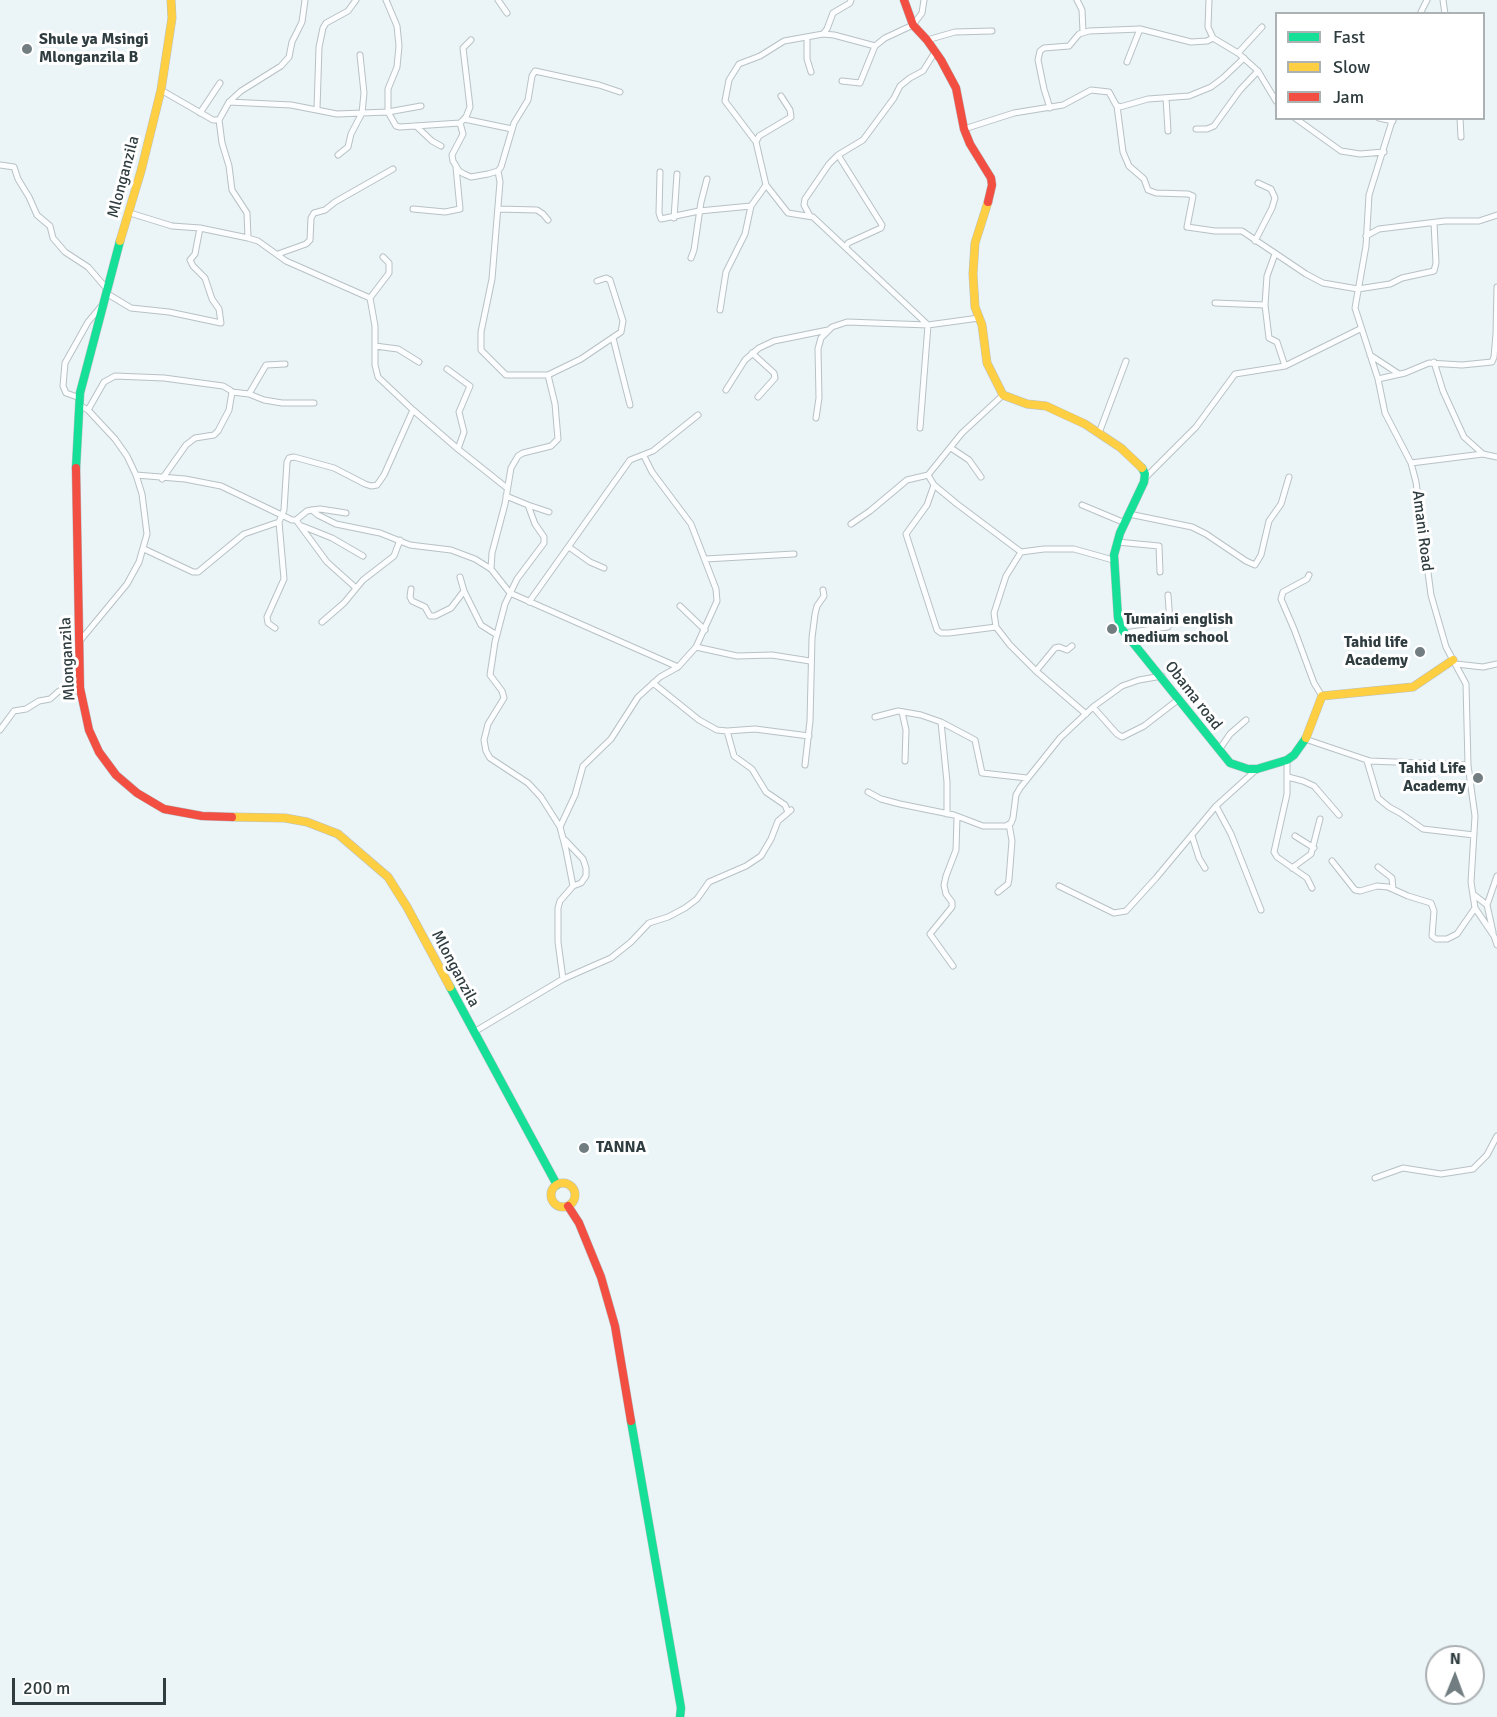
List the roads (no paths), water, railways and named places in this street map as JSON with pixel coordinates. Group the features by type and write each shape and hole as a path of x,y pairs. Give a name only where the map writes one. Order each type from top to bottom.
{"street":[{"name":"Mlonganzila","path":"171,0 172,18 160,90 130,213 85,369 79,402 76,473 80,691 89,730 99,752 116,776 137,793 158,805 172,811 202,816 285,818 307,822 338,834 374,863 388,877 407,907 557,1185"},
{"path":"249,237 247,213 232,190 219,120 229,102 259,78 281,66 289,57 292,42 302,22 305,0"},
{"path":"317,109 319,47 323,28 326,23 348,11 356,0"},
{"path":"386,0 397,26 399,52 398,67 388,89 388,112 398,127 462,121 512,129"},
{"path":"498,0 507,13"},
{"path":"823,34 833,13 850,3 851,0"},
{"path":"904,0 913,25 941,60 956,88 964,129 970,144 991,178 992,185 975,243 973,260 974,298 982,325 987,363 993,377 1003,394 1027,404 1046,406 1099,433 1138,461 1144,470 1145,478"},
{"path":"842,81 860,83 875,46 885,38 913,25 922,13 924,0"},
{"path":"1077,0 1082,10 1083,32"},
{"path":"1209,0 1208,27 1212,38 1238,53 1258,71 1275,98"},
{"path":"1238,53 1262,27"},
{"path":"1127,62 1140,29"},
{"path":"1050,108 1039,66 1040,51 1047,47 1069,46 1083,32 1140,29 1191,42 1207,41 1212,38"},
{"path":"927,40 955,32 992,31"},
{"path":"810,216 795,216 788,213 766,185 756,142 725,101 729,80 742,62 760,56 784,42 834,34 875,46"},
{"path":"807,37 807,58 811,72"},
{"path":"413,209 445,212 460,209 459,182 452,156 463,134 462,121 467,114 470,100 463,48 471,40"},
{"path":"928,325 810,216 804,205 805,199 829,164 838,155 863,140 894,98 900,86 923,71 935,52"},
{"path":"338,155 348,147 351,134 362,113 364,93 360,55"},
{"path":"1117,106 1128,106 1149,99 1189,96 1204,91 1223,78 1244,58"},
{"path":"455,166 459,171 471,177 498,171 512,129 528,100 532,76 536,71 620,92"},
{"path":"1196,129 1207,129 1214,126 1240,90 1258,71"},
{"path":"200,113 220,83"},
{"path":"160,90 213,120 219,120"},
{"path":"964,129 1014,113 1064,105 1093,90 1111,94 1117,106 1123,152 1129,166 1143,179 1148,190 1156,193 1193,195 1187,227 1215,231 1240,230 1323,283 1358,289 1390,284 1402,278 1434,271 1436,263 1434,223"},
{"path":"756,142 759,136 791,117 790,110 781,96"},
{"path":"1166,98 1168,131"},
{"path":"229,102 265,103 317,109 337,114 388,112 421,106"},
{"path":"1298,120 1341,151 1360,154 1384,152"},
{"name":"Amani Road","path":"1393,120 1369,195 1366,236 1355,308 1378,379 1385,413 1411,463 1416,482 1431,595 1446,647 1466,684 1468,765 1475,816 1473,862 1470,875 1476,908 1494,936 1497,945"},
{"path":"1460,120 1461,137"},
{"path":"416,126 441,146"},
{"path":"838,155 882,225 881,228 848,243 846,247"},
{"path":"0,165 14,167 37,215 50,226 53,238 65,252 88,267 106,291 131,308 169,312 221,323 219,309 212,299 205,278 190,260 195,254 200,228"},
{"path":"278,255 306,244 310,240 311,218 314,213 325,210 393,169"},
{"path":"498,171 500,176 491,290 480,336 481,350 506,375 548,375 581,359 621,332 623,321 610,280 606,278 597,281"},
{"path":"660,172 659,217 665,220 699,211 751,206"},
{"path":"674,218 676,174"},
{"path":"691,258 707,179"},
{"path":"1255,241 1275,200 1270,189 1258,183"},
{"path":"720,310 723,280 731,259 745,234 751,206 766,185"},
{"path":"498,209 537,210 543,213 548,220"},
{"path":"130,213 172,226 200,228 249,237 286,261 370,298"},
{"path":"1366,236 1379,229 1479,220 1497,215"},
{"path":"1275,254 1267,276 1265,305 1269,335 1277,342 1285,366"},
{"path":"383,257 389,263 389,273 370,298 375,326 375,365 378,377 458,449 507,488"},
{"path":"1378,379 1434,362 1462,365 1495,362 1497,287"},
{"path":"79,642 127,584 144,549 147,521 136,475 127,456 115,439 88,410 66,393 63,386 65,363 88,322 104,303"},
{"path":"1215,303 1265,305"},
{"path":"726,390 745,360 752,353 774,341 828,330 847,322 928,325 979,318"},
{"path":"920,428 928,325"},
{"path":"1145,478 1196,428 1235,374 1285,366 1360,329"},
{"path":"816,418 819,398 818,353 821,338 828,330"},
{"path":"613,338 630,405"},
{"path":"375,346 398,349 419,362"},
{"path":"752,353 772,369 775,378 758,397"},
{"path":"1370,355 1399,374"},
{"path":"1099,433 1126,361"},
{"path":"1434,362 1443,391 1464,437 1483,454"},
{"path":"249,394 266,365 285,364"},
{"path":"447,369 470,386 459,412 464,432 458,449"},
{"path":"490,569 511,468 518,456 550,446 558,439 555,404 548,375"},
{"path":"88,410 104,382 115,376 164,378 223,386 232,392 249,394 264,400 282,403 314,403"},
{"path":"162,479 186,445 195,438 214,435 218,431 229,410 232,392"},
{"path":"850,524 870,511 907,480 928,475 962,433 1003,394"},
{"path":"275,628 268,623 267,617 284,579 279,522 284,510 286,467 290,458 294,457 334,468 365,484 377,485 384,475 413,410"},
{"path":"529,602 630,460 653,451 698,415"},
{"path":"951,448 969,460 981,477"},
{"path":"1411,463 1483,454 1497,457"},
{"path":"560,827 575,795 584,766 611,739 633,703 653,683 678,667 696,647 717,602 717,595 705,559 688,520 652,472 644,456"},
{"path":"136,475 162,479 185,479 221,486 296,520 327,562 356,588"},
{"path":"928,475 934,485 969,514 1021,552 1074,549 1113,560"},
{"path":"1129,514 1192,527 1255,565 1261,555 1269,521 1281,504 1289,477"},
{"name":"Obama road","path":"1145,478 1117,542 1113,560 1117,613 1124,633 1162,676 1230,763 1257,769"},
{"path":"934,485 927,505 906,534 937,630 941,633 949,633 996,627"},
{"path":"506,496 549,512"},
{"path":"528,505 535,524 543,534 544,543 510,592 496,635 490,677 501,689 504,697 488,724 484,740 486,751 494,761 528,783 541,797 560,827 573,886"},
{"path":"1082,505 1125,523"},
{"path":"296,520 307,511 312,510 346,513"},
{"path":"312,510 331,522 380,533 410,545 451,550 475,559 490,569 510,592 678,667"},
{"path":"144,549 193,572 198,572 244,534 279,522"},
{"path":"302,526 332,538 363,556"},
{"path":"322,622 344,603 370,574 394,555 400,540"},
{"path":"1117,542 1158,545 1160,572"},
{"path":"569,548 604,568"},
{"path":"1021,552 1005,576 994,613 996,627 1036,671 1086,714"},
{"path":"705,559 794,554"},
{"path":"1309,575 1307,579 1283,592 1281,599 1314,683 1322,696"},
{"path":"460,577 464,591 481,626 496,635"},
{"path":"411,589 411,599 425,607 430,616 441,614 451,608 464,591"},
{"path":"804,765 809,736 810,661 815,614 824,596 823,590"},
{"path":"1124,633 1168,627 1170,622 1168,595"},
{"path":"680,606 705,630"},
{"path":"1036,671 1055,648 1066,650 1072,646"},
{"path":"696,647 738,656 772,655 810,661"},
{"path":"1322,696 1413,687 1455,662 1483,667 1497,664"},
{"path":"868,792 881,799 947,814 987,827 1001,827 1009,824 1013,818 1016,795 1027,778 1060,738 1093,706 1129,682 1162,676"},
{"path":"653,683 712,728 727,731 755,729 809,736"},
{"path":"0,730 14,711 26,709 39,701 50,699 59,692 80,691"},
{"path":"1059,886 1114,913 1120,913 1130,907 1216,806 1257,769 1287,760 1294,755 1305,739 1322,696"},
{"path":"1093,706 1116,734 1122,737 1144,726 1179,699"},
{"path":"874,717 902,712 925,716 941,722 975,740 982,773 1027,778"},
{"path":"902,712 906,730 905,761"},
{"path":"1219,750 1230,734 1246,720"},
{"path":"941,722 947,782 947,814"},
{"path":"474,1032 563,979 611,958 649,923 669,917 686,908 697,899 709,882 746,866 761,856 778,821 789,811 785,805 766,792 752,769 734,756 727,731"},
{"path":"1305,739 1367,761 1468,765"},
{"path":"1287,760 1287,794 1275,852 1307,878 1312,888"},
{"path":"1367,761 1378,798 1389,807 1423,829 1474,835"},
{"path":"1288,777 1314,786 1339,815"},
{"path":"1216,806 1249,876 1261,910"},
{"path":"953,966 930,934 948,914 951,907 950,898 944,889 945,879 956,850 957,817"},
{"path":"1292,868 1310,855 1314,848 1320,819"},
{"path":"998,892 1008,884 1009,879 1012,841 1009,824"},
{"path":"1192,836 1198,858 1205,868"},
{"path":"1295,836 1314,848"},
{"path":"563,839 583,859 586,868 586,876 581,883 573,886 560,901 558,908 558,942 563,979"},
{"path":"1332,861 1354,890 1360,891 1377,886 1393,889 1431,903 1434,911 1432,936 1438,940 1457,934 1476,908"},
{"path":"1378,867 1392,878 1393,889"},
{"path":"1487,905 1497,876"},
{"path":"1473,894 1487,905 1494,922 1494,936"},
{"path":"1375,1178 1403,1168 1448,1174 1473,1169 1487,1155 1497,1136"},
{"path":"566,1184 573,1188 575,1196 568,1206 557,1206 552,1200 551,1192 557,1185 566,1184"},
{"path":"568,1206 579,1223 602,1276 615,1326 681,1708 680,1716"}],"place":[{"name":"Shule ya Msingi Mlonganzila B","path":"27,49"},
{"name":"Tumaini english medium school","path":"1112,629"},
{"name":"Tahid life Academy","path":"1420,652"},
{"name":"Tahid Life Academy","path":"1478,778"},
{"name":"TANNA","path":"584,1148"}]}
